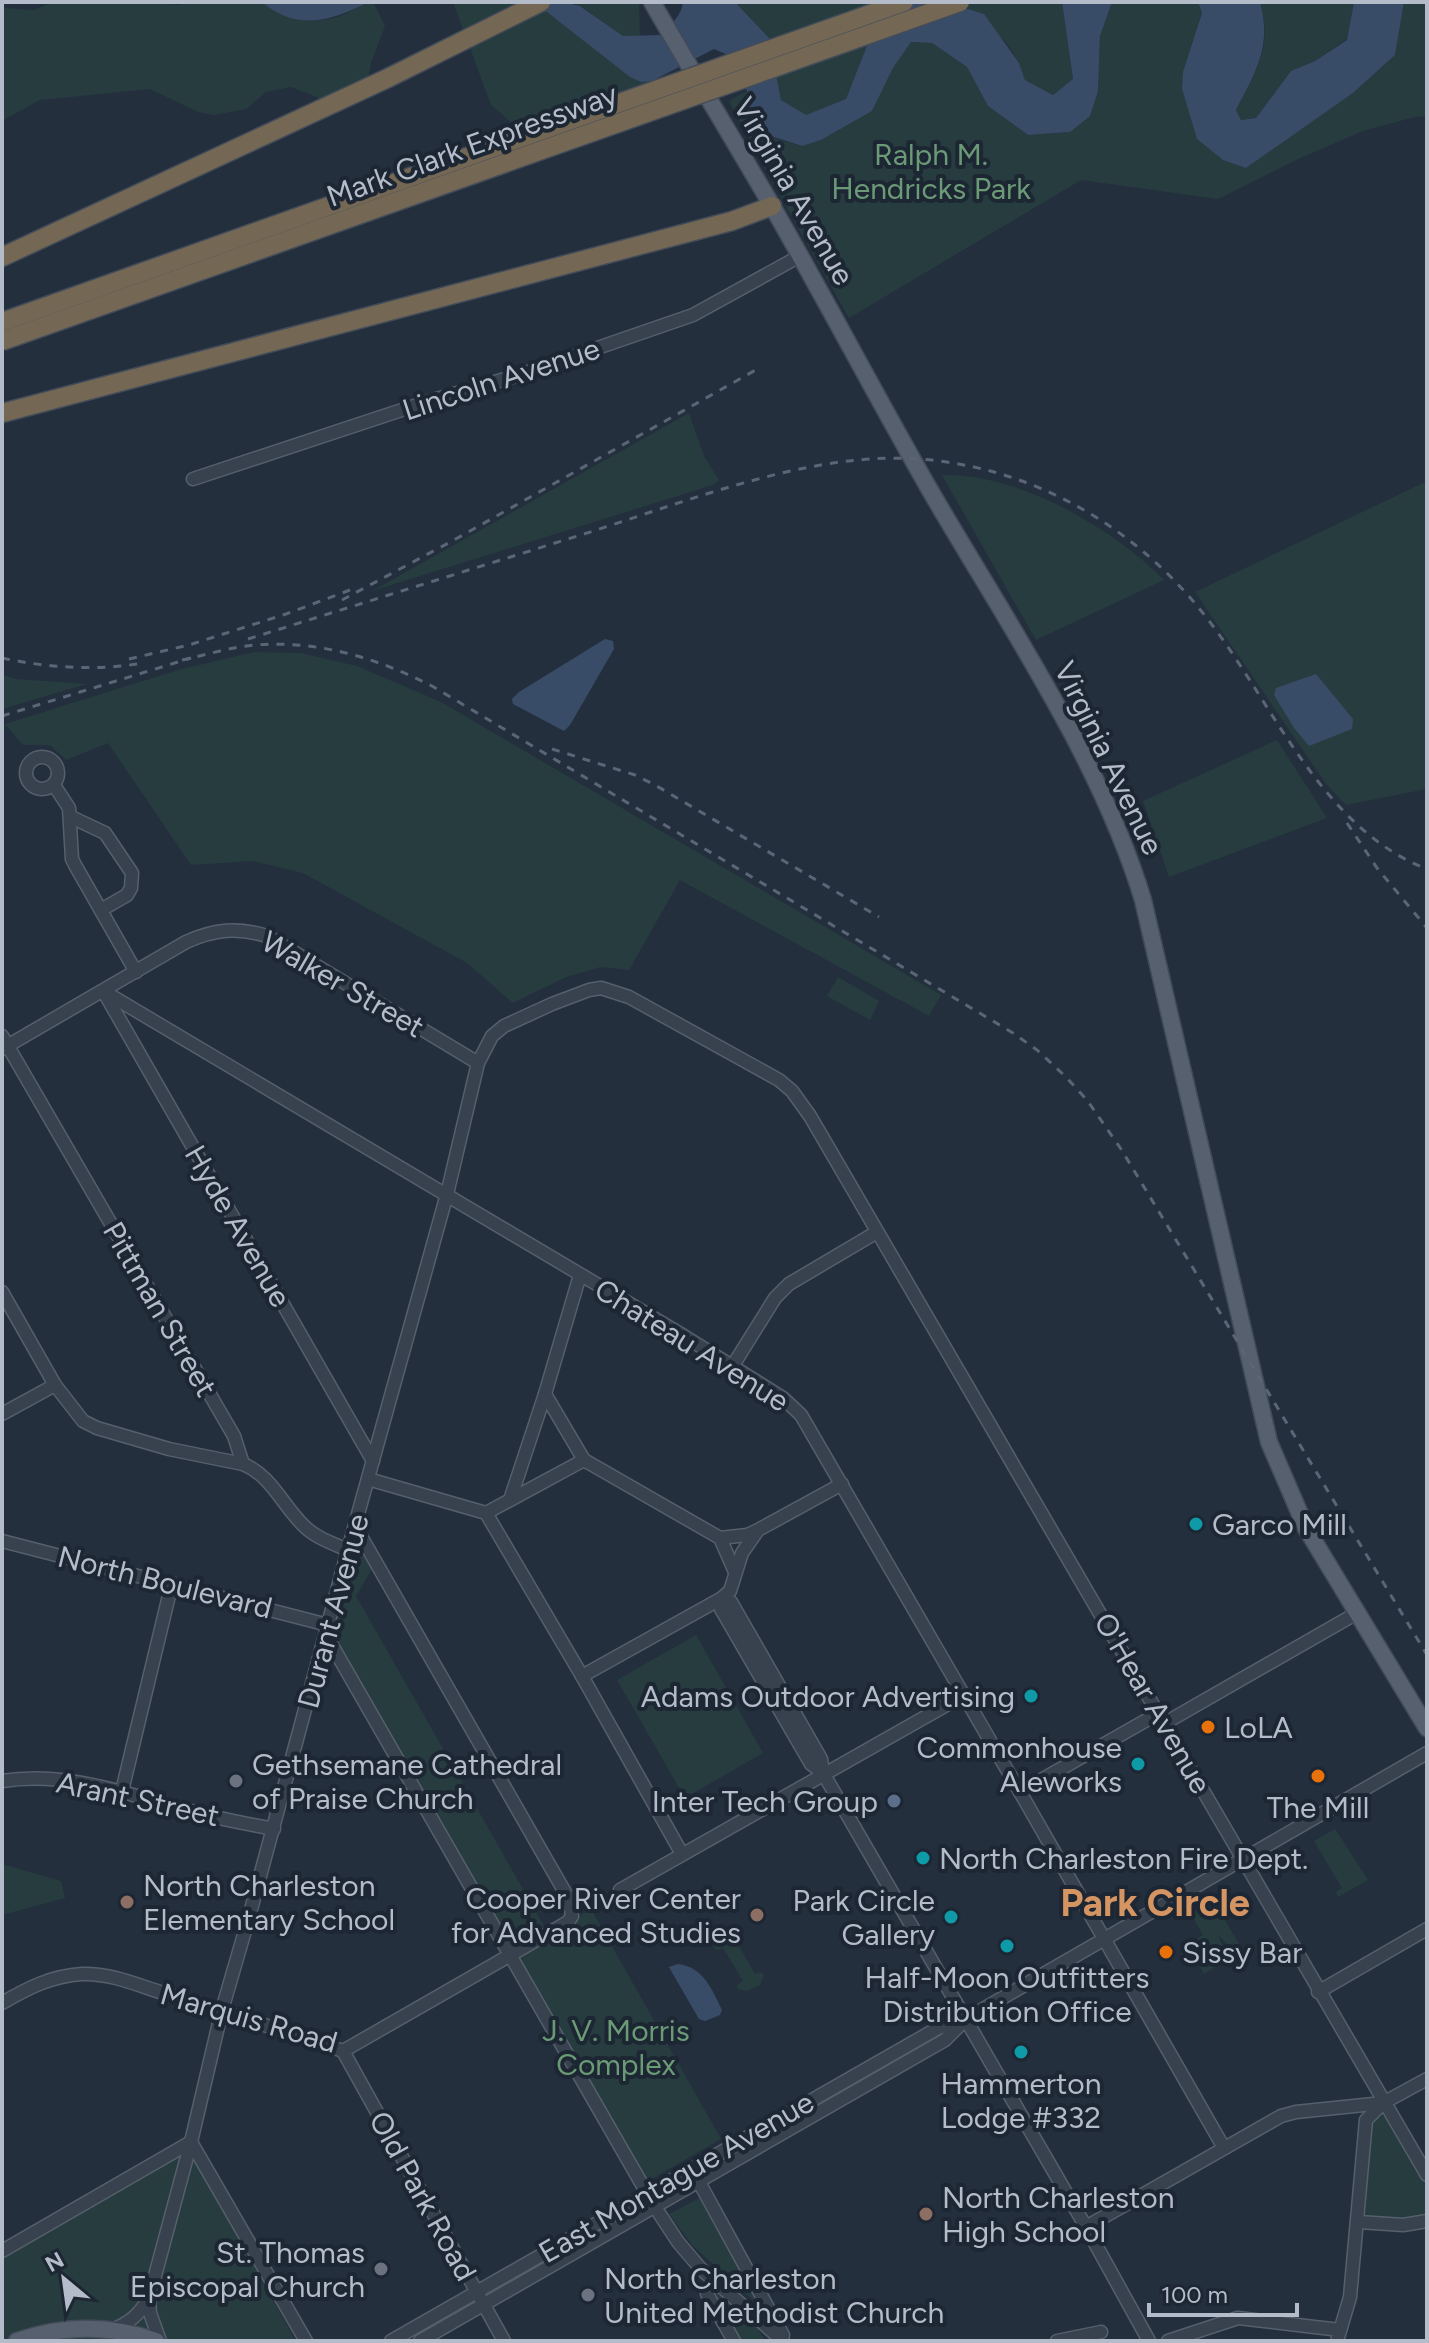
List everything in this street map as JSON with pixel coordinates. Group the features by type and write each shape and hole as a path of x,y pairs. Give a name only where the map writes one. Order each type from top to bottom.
{"highway":[{"path":"2,257 388,78 541,2"},
{"name":"Mark Clark Expressway","path":"2,322 904,2"},
{"name":"Mark Clark Expressway","path":"2,341 960,2"},
{"path":"2,413 732,221 772,206"}],"main road":[{"name":"Virginia Avenue","path":"652,2 1074,736 1102,795 1143,900 1269,1442 1306,1528 1427,1728"},
{"path":"2,2338 18,2341 65,2330 112,2330 158,2341"}],"street":[{"name":"Lincoln Avenue","path":"193,479 423,403 519,375 693,315 800,256"},
{"path":"54,785 65,799 71,817 72,859 136,972"},
{"path":"71,817 105,833 132,873 127,895 101,910"},
{"name":"Walker Street","path":"4,1043 103,991 186,942 230,928 267,936 478,1063"},
{"name":"O'Hear Avenue","path":"478,1063 492,1036 504,1026 552,1004 601,988 629,997 779,1080 792,1091 810,1116 1427,2175"},
{"name":"Chateau Avenue","path":"103,991 732,1367 783,1398 801,1415 1224,2148"},
{"name":"Hyde Avenue","path":"103,991 373,1461"},
{"name":"Pittman Street","path":"4,1043 234,1436 243,1464 260,1473 304,1527 348,1550"},
{"name":"Durant Avenue","path":"112,2330 128,2323 141,2312 149,2298 222,2010 447,1194 478,1063"},
{"path":"732,1367 775,1298 789,1284 877,1232"},
{"path":"510,1500 580,1275"},
{"path":"2,1292 55,1385 83,1421 169,1449 243,1464"},
{"path":"2,1414 55,1385"},
{"path":"545,1394 584,1460 720,1538 747,1535 842,1484"},
{"path":"486,1513 584,1460"},
{"path":"368,1479 486,1513 682,1854"},
{"name":"Marquis Road","path":"2,2003 54,1978 85,1974 106,1976 222,2010 343,2051 568,1922 572,1916 570,1901 355,1526"},
{"path":"582,1676 722,1598 730,1591 742,1553 758,1530"},
{"path":"720,1538 735,1572"},
{"name":"North Boulevard","path":"2,1541 172,1583 327,1630"},
{"path":"122,1791 172,1583"},
{"path":"722,1598 731,1602 821,1759 823,1773 1149,2341"},
{"path":"1020,1792 1357,1613"},
{"path":"327,1630 646,2194 701,2269 785,2341"},
{"path":"620,1890 964,1695"},
{"name":"East Montague Avenue","path":"391,2341 938,2028 964,2020 1427,1753"},
{"name":"Arant Street","path":"2,1781 57,1778 274,1829"},
{"path":"1318,1992 1427,1929"},
{"name":"East Montague Avenue","path":"420,2341 945,2040 964,2020"},
{"name":"Old Park Road","path":"343,2051 504,2341"},
{"path":"1168,2341 1238,2318 1338,2336 1350,2297 1366,2120 1383,2103 1427,2079"},
{"path":"1086,2227 1281,2116 1383,2103"},
{"path":"2,2251 191,2142 306,2341"},
{"path":"699,2182 785,2341"},
{"path":"1359,2222 1403,2225 1427,2221"},
{"path":"707,2294 734,2341"},
{"name":"Durant Avenue","path":"149,2298 158,2341"},
{"path":"1057,2341 1101,2332"}],"green space":[{"path":"53,2 179,5 191,2 262,2 291,18 312,21 334,18 373,2 385,26 371,63 367,86 329,102 291,87 266,92 246,109 214,115 198,112 150,89 40,100 2,121 2,8 34,10"},
{"path":"453,2 521,2 547,12 641,82 652,81 643,108 564,138 526,135 491,105"},
{"path":"563,2 639,2 640,36 623,36 581,6"},
{"path":"735,2 878,2 868,43 846,99 806,116 781,100 769,38"},
{"path":"945,2 1062,2 1073,79 1053,95 1025,80 1012,50 995,31"},
{"name":"Ralph M. Hendricks Park","path":"1112,2 1198,2 1202,13 1186,67 1184,95 1197,118 1246,168 1353,93 1395,55 1404,2 1427,2 1427,116 1363,131 1218,199 1081,180 849,318 729,101 747,91 749,115 771,136 802,146 821,140 872,111 910,42 932,43 967,67 988,106 1028,135 1070,132 1098,91 1100,36"},
{"path":"1260,2 1354,2 1347,39 1315,61 1291,71 1256,118 1241,120 1236,110 1256,71 1263,46 1265,32"},
{"path":"689,413 704,456 719,480 713,485 372,591"},
{"path":"942,475 1001,483 1062,507 1118,541 1164,580 1036,640"},
{"path":"1427,481 1427,789 1346,805 1326,784 1195,592"},
{"path":"254,652 301,653 357,666 441,702 941,995 929,1016 680,880 629,970 601,967 566,977 513,1003 467,963 303,873 253,861 191,865 108,743 66,760 50,745 23,745 5,724 178,670"},
{"path":"2,675 17,679 87,684 2,709"},
{"path":"1277,740 1327,818 1169,877 1143,801"},
{"path":"838,977 879,1001 870,1020 827,996"},
{"path":"362,1550 372,1569 356,1596 544,1926 517,1943 508,1939 334,1637 355,1551"},
{"path":"696,1635 763,1753 685,1798 617,1680"},
{"path":"1335,1829 1368,1880 1338,1897 1336,1892 1342,1888 1314,1841"},
{"path":"2,1864 61,1881 65,1898 2,1915"},
{"path":"1200,1907 1222,1915 1242,1949 1236,1953 1218,1935 1228,1960 1204,1974 1190,1949 1198,1945 1195,1940 1203,1935 1190,1913"},
{"name":"J. V. Morris Complex","path":"591,1909 721,2139 641,2185 510,1955"},
{"path":"731,1929 741,1934 735,1940 755,1974 761,1972 764,1975 760,1985 747,1991 738,1989 737,1985 743,1981 723,1948 714,1948 717,1938"},
{"path":"1383,2103 1427,2176 1427,2220 1359,2221 1367,2120"},
{"path":"191,2142 296,2341 2,2341 2,2251"},
{"path":"699,2198 765,2311 693,2246 669,2214"},
{"path":"712,2288 758,2329 765,2341 735,2341 707,2294"}],"water":[{"path":"262,2 369,2 328,18 301,20 275,11"},
{"path":"521,2 563,2 580,6 623,36 662,35 678,16 683,2 735,2 769,38 781,100 806,115 846,99 868,43 863,12 878,2 945,2 984,14 1019,63 1025,80 1053,95 1073,79 1062,2 1112,2 1100,36 1098,91 1090,116 1070,132 1028,135 988,106 967,67 932,43 911,42 893,68 872,111 821,140 802,146 771,136 753,125 747,91 728,55 714,49 652,81 641,82 630,77 547,12"},
{"path":"1198,2 1260,2 1263,45 1256,71 1236,110 1241,120 1256,118 1291,71 1315,61 1347,40 1354,2 1404,2 1395,55 1353,93 1246,168 1223,160 1197,139 1182,89 1183,72 1202,13"},
{"path":"605,639 613,641 614,649 564,731 513,704 512,699 519,692"},
{"path":"1316,674 1353,719 1352,729 1309,746 1274,695 1276,688"},
{"path":"678,1964 694,1970 706,1980 722,2010 720,2015 705,2021 699,2019 669,1967"}],"railway":[{"path":"342,600 761,367"},
{"path":"248,639 685,501 790,471 858,460 907,458 955,463 1001,474 1046,491 1088,513 1128,540 1165,571 1224,641 1325,790 1355,822 1388,849 1427,869"},
{"path":"129,659 189,645 350,590"},
{"path":"182,660 246,646 302,645 368,659 411,676 1037,1050 1087,1100 1121,1149 1427,1655"},
{"path":"2,658 73,667 144,663"},
{"path":"2,716 191,658"},
{"path":"552,749 635,775 655,785 879,917"},
{"path":"1347,823 1377,868 1427,928"}],"place":[{"name":"Garco Mill","path":"1196,1524"},
{"name":"Adams Outdoor Advertising","path":"1031,1696"},
{"name":"LoLA","path":"1208,1727"},
{"name":"Commonhouse Aleworks","path":"1138,1764"},
{"name":"The Mill","path":"1318,1776"},
{"name":"Gethsemane Cathedral of Praise Church","path":"236,1781"},
{"name":"Inter Tech Group","path":"894,1801"},
{"name":"North Charleston Fire Dept.","path":"923,1858"},
{"name":"North Charleston Elementary School","path":"127,1902"},
{"name":"Cooper River Center for Advanced Studies","path":"757,1915"},
{"name":"Park Circle Gallery","path":"951,1917"},
{"name":"Half-Moon Outfitters Distribution Office","path":"1007,1946"},
{"name":"Sissy Bar","path":"1166,1952"},
{"name":"Hammerton Lodge #332","path":"1021,2052"},
{"name":"North Charleston High School","path":"926,2214"},
{"name":"St. Thomas Episcopal Church","path":"381,2269"},
{"name":"North Charleston United Methodist Church","path":"588,2295"}],"district":[{"name":"Park Circle","path":"1155,1903"}]}
